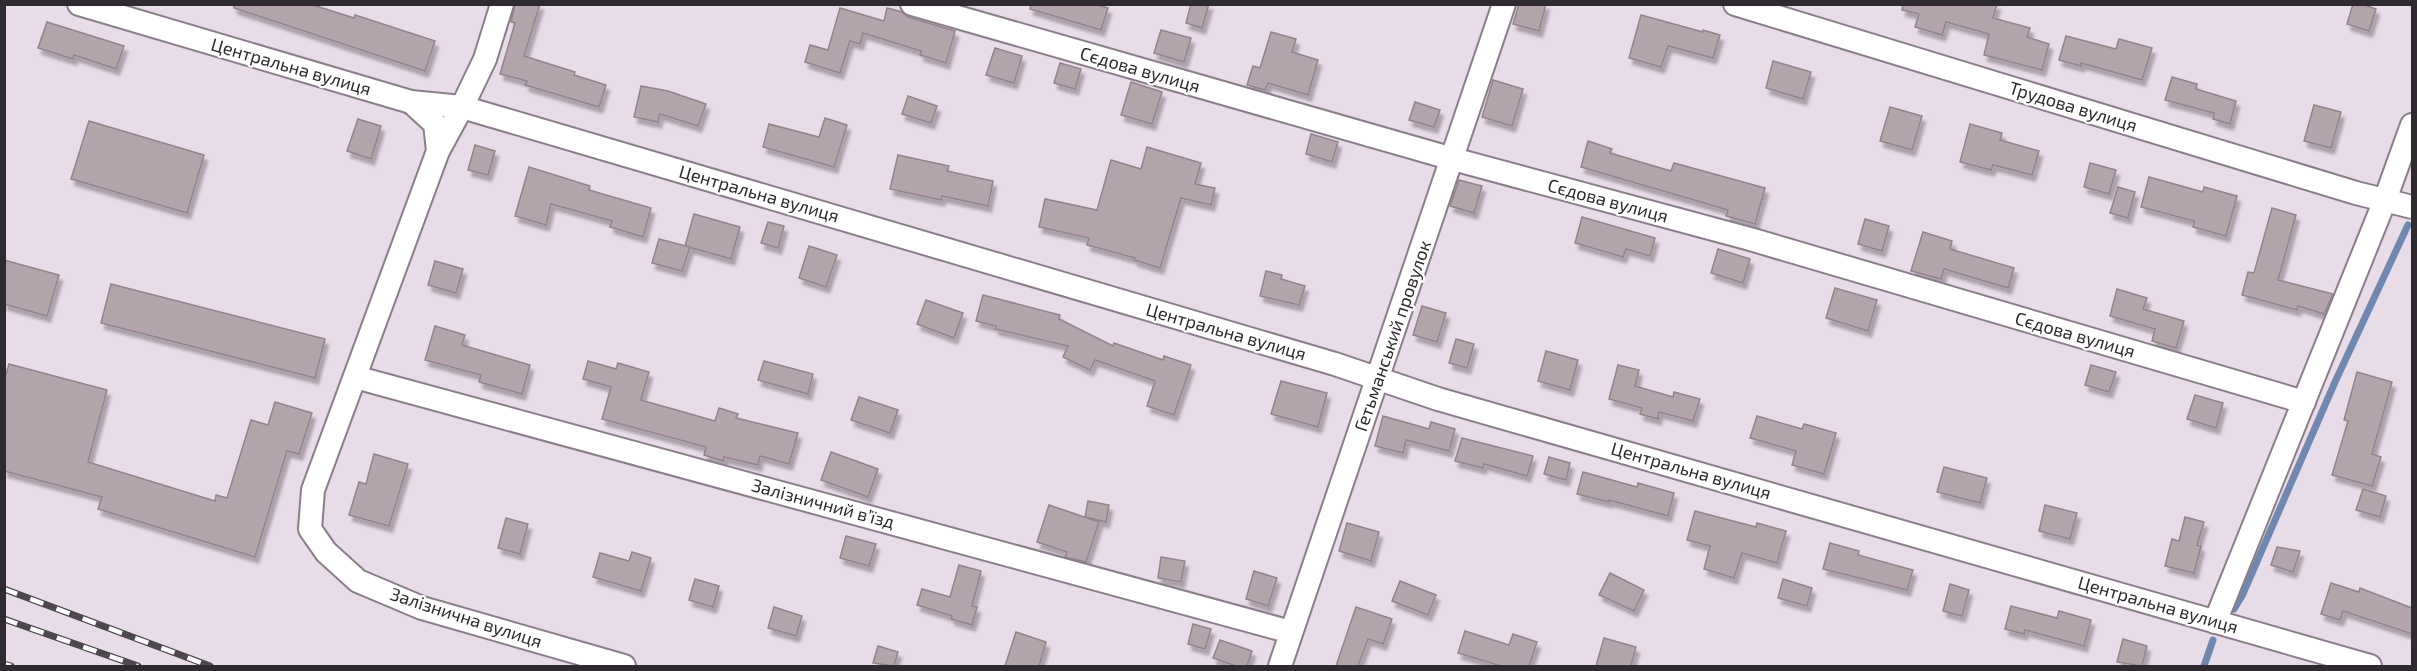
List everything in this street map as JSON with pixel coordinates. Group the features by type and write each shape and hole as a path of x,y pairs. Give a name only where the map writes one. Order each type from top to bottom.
{"street":[{"name":"Центральна вулиця","path":"79,4 411,102 462,107 1378,378 1438,399 2370,666"},
{"name":"Залізнична вулиця","path":"502,4 484,59 438,151 354,377 313,490 310,529 326,552 358,581 422,608 624,666"},
{"name":"Сєдова вулиця","path":"912,4 1453,159 1750,239 2304,402"},
{"name":"Гетьманський провулок","path":"1280,666 1504,4"},
{"name":"Трудова вулиця","path":"1735,4 2412,207"},
{"path":"411,102 435,124 438,151"},
{"path":"2215,622 2385,200 2412,125"},
{"name":"Залізничний в’їзд","path":"354,377 1292,632"}],"building":[{"path":"234,4 310,4 354,18 355,15 435,41 425,71 234,8"},
{"path":"515,4 540,4 524,56 575,72 574,75 606,85 599,107 525,85 527,81 500,74 515,23 511,22"},
{"path":"1031,4 1095,4 1108,8 1101,30 1030,9"},
{"path":"1191,4 1209,4 1202,28 1186,23"},
{"path":"1519,4 1546,4 1539,31 1513,24"},
{"path":"1903,4 1997,4 1993,18 2030,28 2027,37 2049,44 2042,70 1984,55 1989,34 1946,22 1942,35 1915,27 1919,14 1902,10"},
{"path":"2353,4 2362,4 2376,9 2369,31 2347,24"},
{"path":"840,8 884,21 887,8 955,31 946,63 920,55 921,51 863,33 860,44 850,41 840,73 805,62 810,45 828,50"},
{"path":"1641,15 1720,35 1713,58 1668,46 1661,67 1629,58"},
{"path":"47,22 124,46 116,69 74,55 73,59 38,48"},
{"path":"1161,30 1191,38 1184,62 1154,53"},
{"path":"1271,32 1296,39 1292,52 1318,60 1308,95 1268,83 1265,90 1247,85 1253,66 1260,68"},
{"path":"2066,36 2116,49 2119,39 2152,48 2142,80 2081,63 2081,66 2059,60"},
{"path":"995,48 1022,56 1014,83 986,75"},
{"path":"1773,61 1811,72 1803,99 1766,88"},
{"path":"1060,63 1081,69 1075,89 1054,83"},
{"path":"2172,77 2197,84 2196,89 2236,101 2230,124 2213,119 2214,113 2165,100"},
{"path":"1493,80 1523,89 1512,126 1482,117"},
{"path":"1131,82 1162,92 1152,124 1121,115"},
{"path":"641,86 668,91 706,104 698,126 660,114 658,122 634,117"},
{"path":"908,96 937,106 931,123 902,114"},
{"path":"1415,102 1440,110 1434,127 1409,120"},
{"path":"2314,105 2341,112 2331,148 2304,141"},
{"path":"1890,107 1922,116 1912,150 1880,141"},
{"path":"825,118 847,125 834,167 763,147 769,124 819,137"},
{"path":"358,119 381,126 371,159 347,151"},
{"path":"89,121 204,155 187,213 71,179"},
{"path":"1970,124 2002,133 2000,140 2039,151 2032,175 1993,165 1991,170 1960,162"},
{"path":"1311,134 1338,142 1332,162 1306,154"},
{"path":"1588,141 1612,149 1610,153 1671,171 1674,163 1765,188 1755,224 1726,216 1728,210 1581,167"},
{"path":"475,145 495,151 488,175 468,170"},
{"path":"1147,147 1201,163 1195,184 1215,188 1211,205 1181,198 1160,268 1134,260 1135,258 1087,245 1089,238 1039,227 1045,199 1097,210 1111,160 1141,169"},
{"path":"898,155 949,166 947,171 993,181 988,206 942,196 941,200 890,189"},
{"path":"2090,163 2116,170 2109,194 2084,187"},
{"path":"529,167 590,186 589,190 651,208 643,237 610,227 612,221 551,204 546,225 515,216"},
{"path":"2149,177 2203,192 2204,187 2237,196 2226,236 2193,227 2194,221 2141,207"},
{"path":"1459,180 1482,186 1474,213 1450,206"},
{"path":"2118,187 2135,192 2128,218 2110,213"},
{"path":"2272,208 2296,215 2278,280 2333,294 2324,314 2298,306 2297,310 2242,295 2248,272 2254,273"},
{"path":"694,214 740,227 731,259 685,246"},
{"path":"1582,217 1655,238 1650,256 1626,249 1623,257 1575,243"},
{"path":"1865,219 1889,226 1882,251 1858,244"},
{"path":"768,222 784,226 778,248 761,243"},
{"path":"1923,232 1952,241 1950,249 2014,268 2008,288 1944,269 1941,279 1911,271"},
{"path":"659,239 690,247 682,271 652,263"},
{"path":"809,246 837,255 826,287 799,278"},
{"path":"1718,249 1750,259 1743,283 1711,273"},
{"path":"4,260 59,275 47,316 4,304"},
{"path":"435,261 463,269 456,293 428,285"},
{"path":"1266,271 1282,275 1281,279 1305,286 1299,305 1260,296"},
{"path":"111,284 325,339 315,378 101,323"},
{"path":"1835,288 1877,300 1868,331 1826,318"},
{"path":"2117,289 2147,298 2143,309 2184,321 2176,348 2152,341 2155,329 2110,316"},
{"path":"983,295 1060,315 1059,319 1113,346 1114,343 1163,360 1164,356 1191,365 1174,415 1147,406 1155,381 1095,360 1090,370 1063,357 1068,346 995,329 996,326 976,321"},
{"path":"926,300 963,313 954,338 917,324"},
{"path":"1422,306 1446,313 1437,342 1413,335"},
{"path":"435,326 465,335 462,345 530,365 522,394 479,382 481,375 425,360"},
{"path":"1456,339 1474,344 1467,368 1449,363"},
{"path":"1546,351 1578,360 1570,390 1538,381"},
{"path":"588,361 616,369 618,363 649,372 641,400 715,421 719,408 738,414 736,418 798,433 789,464 760,456 758,465 724,457 723,461 704,455 706,447 602,419 611,387 583,379"},
{"path":"764,361 813,374 808,394 758,380"},
{"path":"9,364 107,390 88,462 215,501 216,495 227,498 251,420 268,425 275,402 312,413 299,454 287,451 255,557 98,509 102,497 4,471 4,381"},
{"path":"1618,365 1639,370 1635,386 1673,397 1674,392 1700,399 1693,421 1659,412 1658,419 1640,414 1642,408 1609,399"},
{"path":"2091,365 2116,372 2109,392 2085,385"},
{"path":"2357,372 2392,382 2372,454 2381,457 2372,486 2332,475 2348,421 2344,420"},
{"path":"1281,381 1327,393 1318,427 1271,414"},
{"path":"2195,395 2223,403 2216,428 2187,419"},
{"path":"859,397 898,410 890,433 851,420"},
{"path":"1383,416 1429,429 1431,422 1455,429 1449,451 1406,440 1403,453 1375,446"},
{"path":"1757,416 1802,429 1804,424 1836,433 1824,474 1792,465 1796,451 1750,438"},
{"path":"1462,438 1533,456 1527,476 1484,464 1483,468 1455,461"},
{"path":"831,452 878,469 868,497 821,480"},
{"path":"374,454 408,464 389,526 349,515 359,482 366,484"},
{"path":"1549,457 1570,463 1566,480 1544,474"},
{"path":"1944,467 1987,478 1980,503 1937,492"},
{"path":"1583,472 1637,487 1638,483 1674,493 1668,516 1577,494"},
{"path":"2363,489 2386,496 2380,517 2356,510"},
{"path":"1088,501 1109,505 1106,522 1085,517"},
{"path":"1049,505 1099,522 1086,562 1065,557 1067,552 1037,542"},
{"path":"2045,505 2077,513 2070,539 2039,531"},
{"path":"1695,511 1756,527 1757,523 1786,531 1777,563 1742,553 1734,578 1704,569 1710,546 1687,540"},
{"path":"2185,517 2204,522 2197,545 2201,546 2194,573 2165,566 2172,539 2179,541"},
{"path":"506,518 528,524 520,554 498,548"},
{"path":"1347,523 1379,532 1371,561 1339,551"},
{"path":"846,536 876,544 869,566 840,558"},
{"path":"1830,543 1859,551 1858,555 1913,570 1907,590 1823,569"},
{"path":"2277,547 2300,551 2293,572 2271,565"},
{"path":"632,552 651,558 641,591 593,577 600,553 629,561"},
{"path":"1161,557 1185,561 1181,582 1158,578"},
{"path":"959,565 981,571 972,606 977,607 972,625 917,605 922,589 950,597"},
{"path":"1254,571 1277,578 1268,606 1246,599"},
{"path":"1610,573 1644,590 1634,611 1599,595"},
{"path":"695,579 719,586 713,607 689,600"},
{"path":"1783,579 1812,588 1807,606 1778,598"},
{"path":"1400,581 1436,595 1428,615 1392,601"},
{"path":"2331,583 2359,592 2360,588 2412,608 2412,634 2343,611 2340,620 2321,614"},
{"path":"1950,584 1969,590 1962,616 1943,611"},
{"path":"2011,606 2057,618 2059,611 2091,620 2084,646 2025,630 2024,634 2005,629"},
{"path":"774,607 802,616 796,636 768,628"},
{"path":"1356,607 1392,619 1383,644 1368,639 1358,666 1336,666"},
{"path":"1193,624 1211,629 1205,649 1188,644"},
{"path":"1465,631 1509,645 1513,634 1537,642 1529,666 1501,666 1458,653"},
{"path":"1016,632 1046,642 1039,666 1005,666"},
{"path":"1604,638 1636,647 1631,666 1596,666"},
{"path":"2123,639 2147,646 2142,666 2117,662"},
{"path":"1220,640 1252,651 1247,666 1236,666 1213,658"},
{"path":"878,646 898,652 894,666 873,663"}],"waterway":[{"path":"2234,609 2242,596 2335,382 2408,225"},
{"path":"2204,666 2213,640"}],"railway":[{"path":"4,589 210,666"},
{"path":"4,619 138,666"},
{"path":"4,664 11,666"}]}
